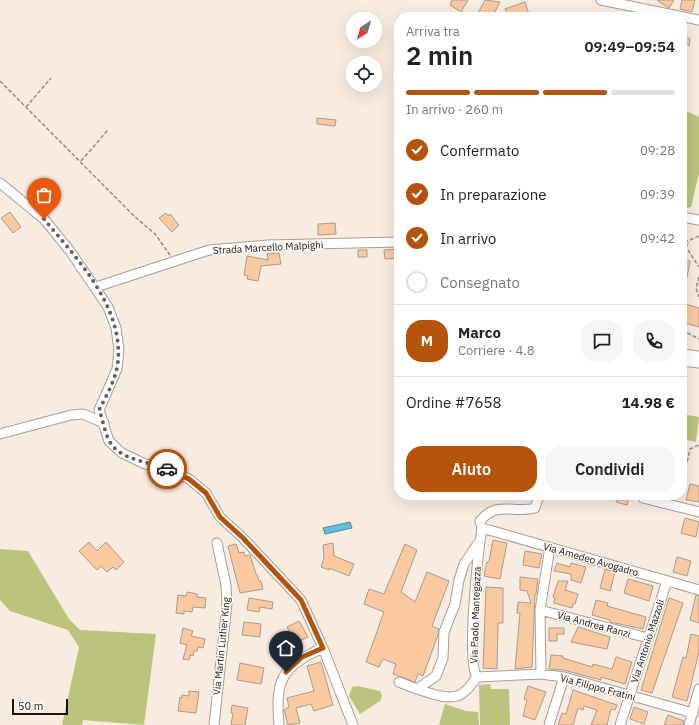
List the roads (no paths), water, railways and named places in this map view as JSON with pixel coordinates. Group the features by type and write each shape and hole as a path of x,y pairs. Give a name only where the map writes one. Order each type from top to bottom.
{"street":[{"path":"606,0 662,12"},
{"path":"687,17 699,20"},
{"path":"0,183 44,219 70,251 108,307 116,328 119,350 117,369 99,410 109,441 122,453 145,464 163,468 189,479 206,493 220,517 243,538 301,600 323,648 353,725"},
{"path":"687,218 699,220"},
{"name":"Strada Marcello Malpighi","path":"96,288 174,261 216,249 268,245 394,242"},
{"path":"687,355 699,356"},
{"path":"687,362 699,363"},
{"path":"0,434 71,414 83,414 104,423"},
{"name":"Via Paolo Mantegazza","path":"477,677 473,671 475,590 482,528 480,522 486,513 498,509 529,510 535,508 537,500"},
{"path":"651,500 699,512"},
{"name":"Via Amedeo Avogadro","path":"482,528 699,590"},
{"path":"418,689 436,676 443,658 444,632 455,604 459,580 464,564 480,541"},
{"name":"Via Martin Luther King","path":"214,725 227,604 226,585 217,543"},
{"path":"541,674 540,610 550,547"},
{"name":"Via Antonio Mazzoli","path":"620,725 667,581"},
{"name":"Via Andrea Ranzi","path":"540,610 648,638"},
{"path":"279,725 277,696 286,672 302,657 323,648"},
{"name":"Via Filippo Fratini","path":"477,677 541,674 564,677 693,712"},
{"path":"399,682 437,695 453,697 464,693 477,677"},
{"path":"549,725 564,677"},
{"path":"689,725 699,689"}],"water":[{"path":"350,522 352,528 325,534 323,528"}]}
